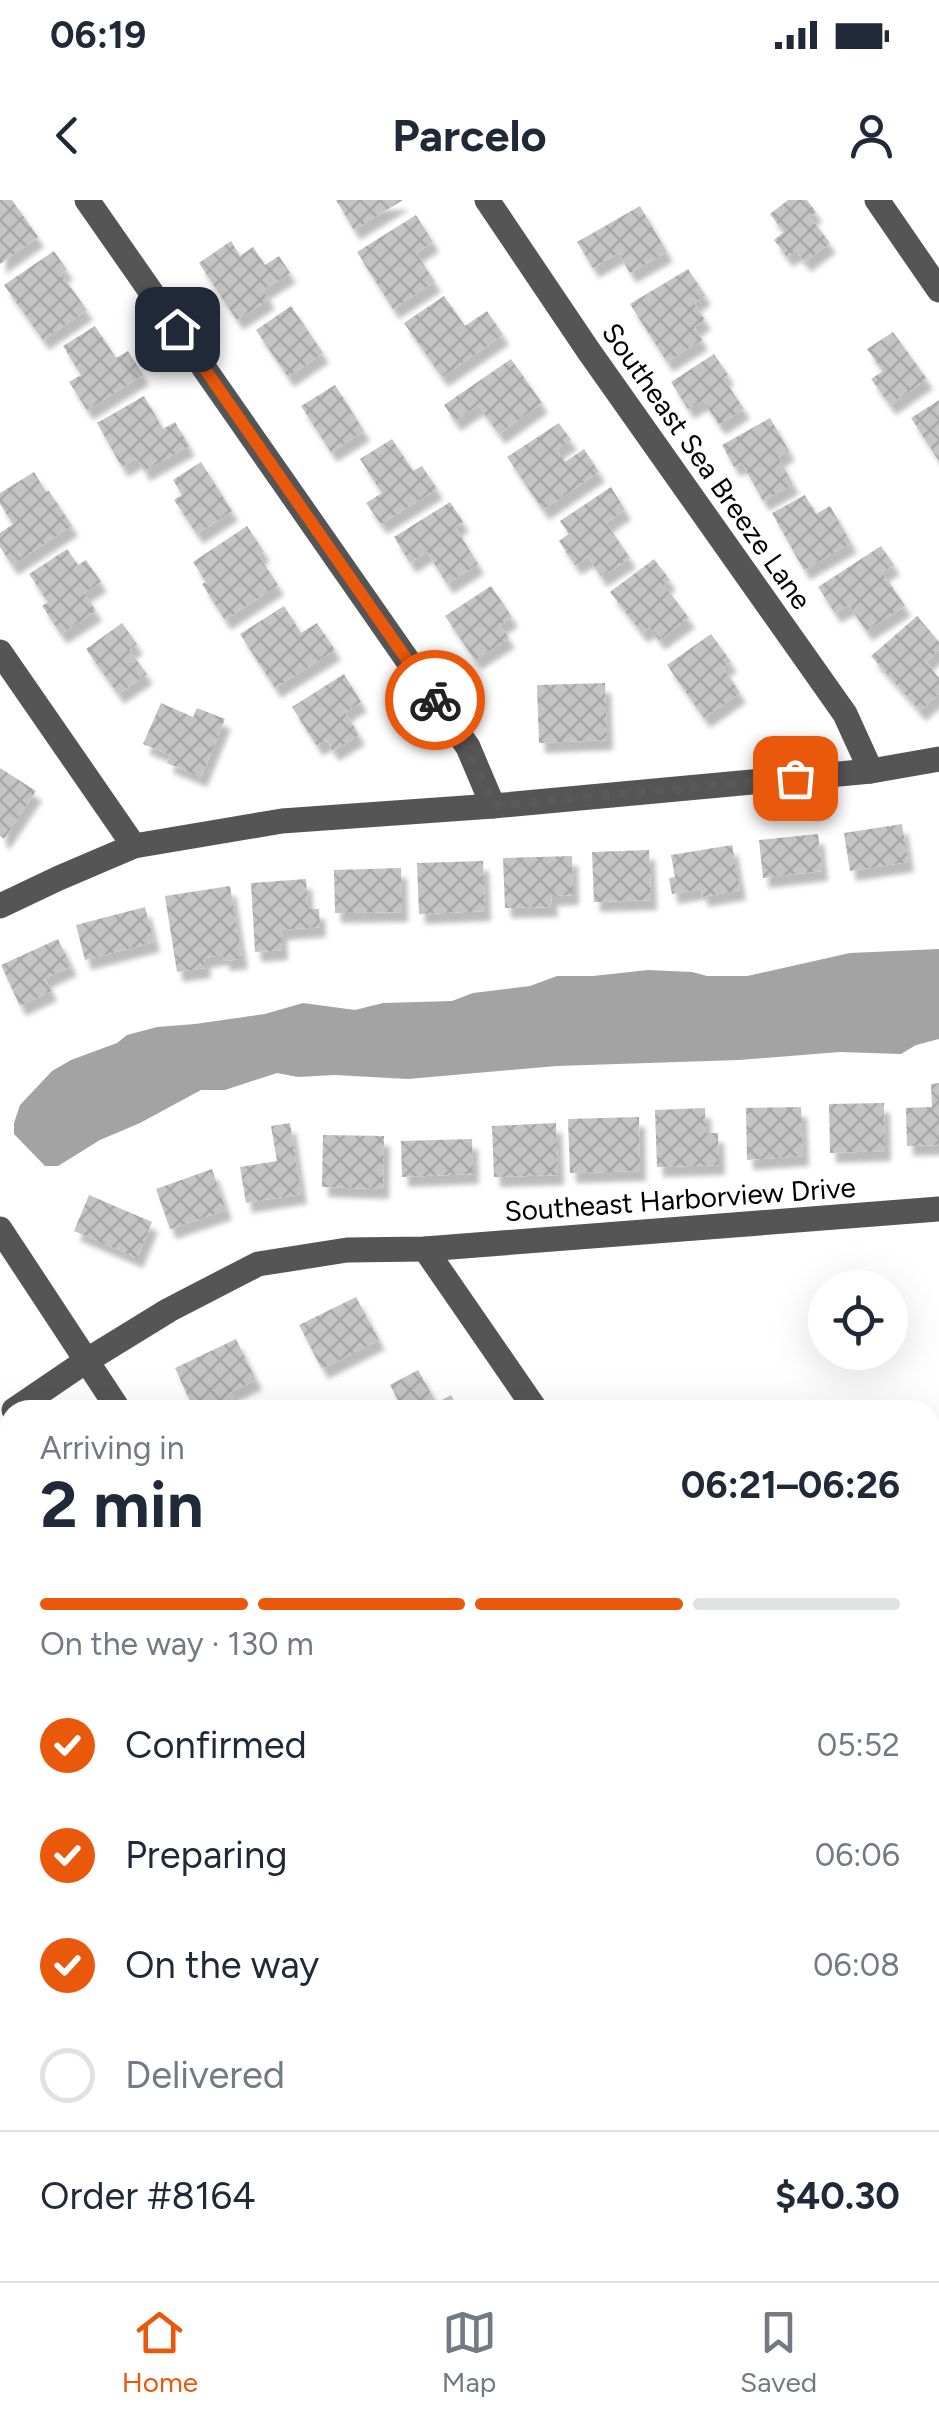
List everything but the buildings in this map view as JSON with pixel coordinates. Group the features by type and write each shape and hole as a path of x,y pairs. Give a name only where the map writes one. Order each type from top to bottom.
{"street":[{"path":"87,200 468,747 494,806"},
{"name":"Southeast Sea Breeze Lane","path":"487,200 845,714 871,771"},
{"path":"877,200 939,290"},
{"path":"0,652 134,846"},
{"path":"0,906 134,846 282,820 494,806 871,771 939,759"},
{"name":"Southeast Harborview Drive","path":"28,1400 170,1310 258,1264 347,1250 425,1249 939,1210"},
{"path":"0,1229 112,1400"},
{"path":"425,1249 529,1400"}],"shaded area":[{"path":"939,949 939,1039 901,1054 840,1052 557,1066 408,1079 298,1077 277,1073 225,1090 201,1090 100,1140 58,1166 45,1166 14,1134 20,1105 52,1071 127,1035 157,1027 265,1014 303,1003 355,1010 383,1003 452,1001 473,993 530,986 557,976 648,970 747,976 850,953"}],"way so far":[{"path":"435,700 468,747 494,806 795,778"}],"route":[{"path":"177,329 435,700"}]}
